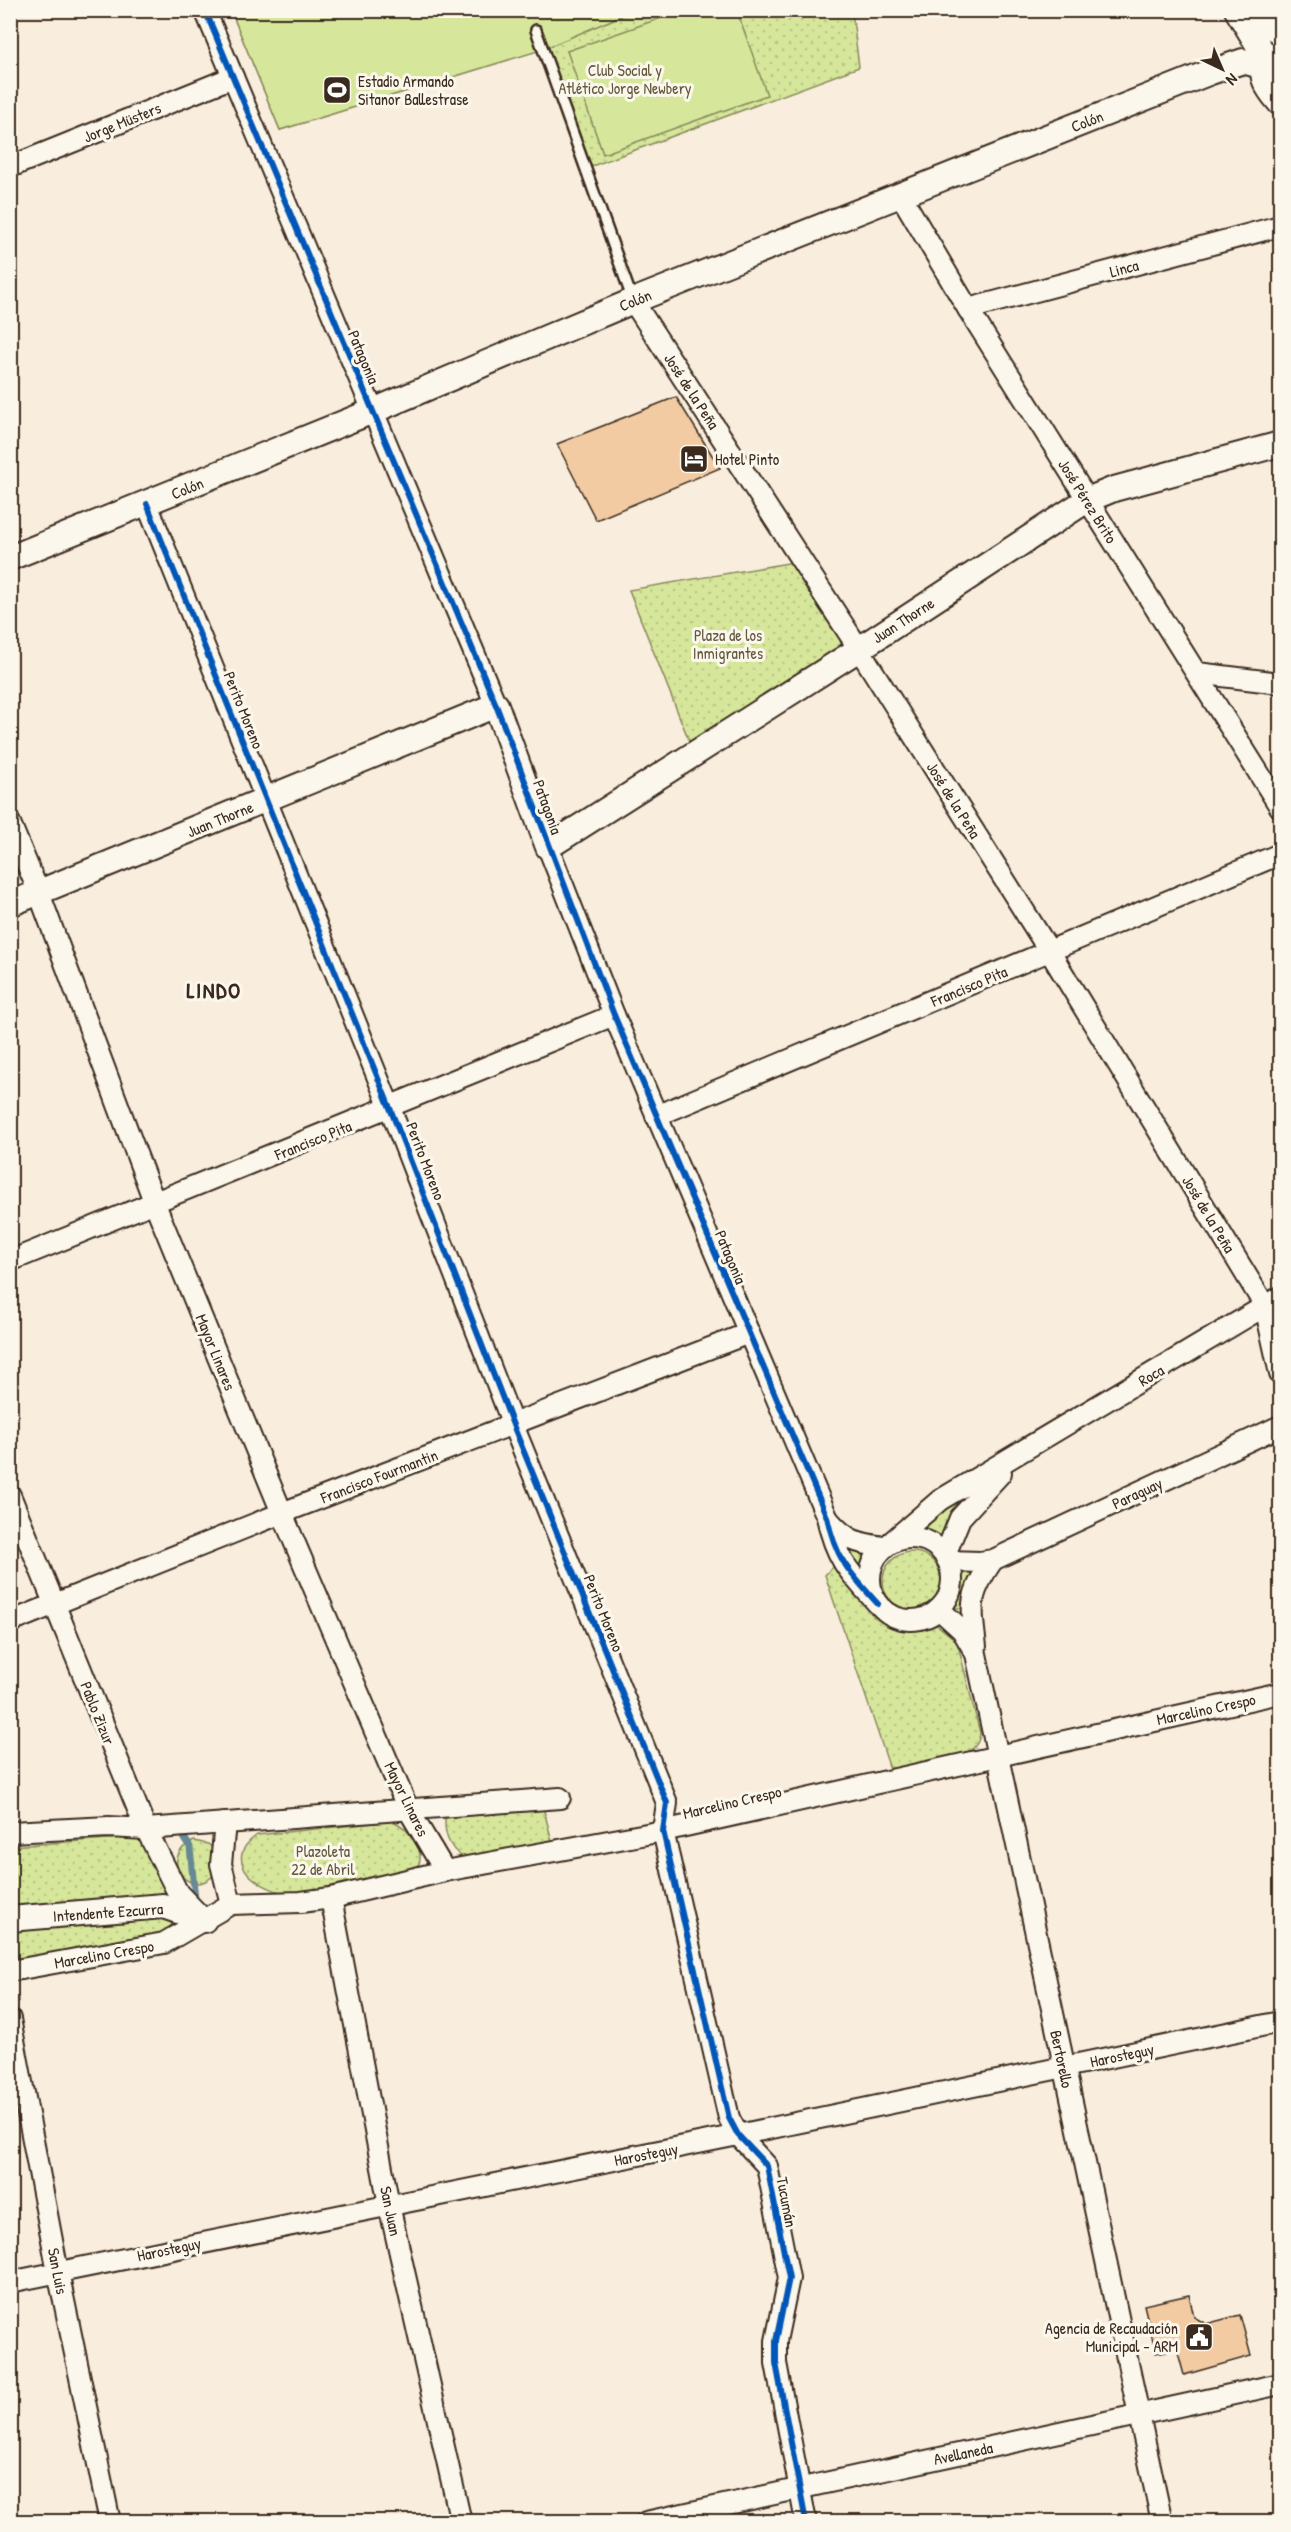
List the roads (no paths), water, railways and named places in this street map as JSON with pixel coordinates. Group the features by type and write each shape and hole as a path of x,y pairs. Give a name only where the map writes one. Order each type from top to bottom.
{"street":[{"name":"Patagonia","path":"205,10 496,705 548,847 614,1015 827,1517 831,1538 846,1569 878,1605"},
{"path":"1237,10 1271,60 1265,82 1281,103"},
{"path":"1247,10 1281,32"},
{"name":"Colón","path":"10,558 373,411 633,301 900,194 1208,73 1243,61 1271,60"},
{"name":"Jorge Müsters","path":"10,167 233,78"},
{"name":"José Pérez Brito","path":"900,194 968,309 1281,807"},
{"name":"Linca","path":"968,309 1281,226"},
{"name":"José de la Peña","path":"633,301 859,649 1273,1301 1281,1374"},
{"name":"Juan Thorne","path":"548,847 859,649 1087,500 1114,489 1281,444"},
{"name":"Perito Moreno","path":"147,504 390,1108 513,1425 667,1803 663,1831"},
{"path":"1197,673 1281,683"},
{"name":"Juan Thorne","path":"10,904 496,705"},
{"name":"Mayor Linares","path":"10,823 39,892 155,1204 282,1513 408,1809 445,1871"},
{"name":"Francisco Pita","path":"656,1116 1281,854"},
{"name":"Francisco Pita","path":"10,1262 614,1015"},
{"name":"Roca","path":"1023,1452 1273,1301"},
{"name":"Francisco Fourmantin","path":"10,1622 282,1513 749,1333"},
{"name":"Paraguay","path":"947,1558 980,1562 993,1560 1281,1426"},
{"path":"886,1545 902,1538 915,1538 929,1541 947,1558 952,1573 952,1586 939,1609 927,1617 908,1619 889,1614 878,1605 872,1592 870,1579 872,1565 886,1545 940,1500 1023,1452"},
{"path":"947,1558 960,1518 986,1487 1023,1452"},
{"name":"Pablo Zizur","path":"10,1495 146,1829 178,1893 204,1920"},
{"name":"Patagonia","path":"827,1517 843,1536 852,1541 886,1545"},
{"path":"976,1654 971,1608 972,1595 993,1560"},
{"name":"Bertorello","path":"939,1609 962,1630 976,1654 1162,2522"},
{"name":"Marcelino Crespo","path":"10,1971 164,1943 231,1904 301,1902 331,1898 445,1871 663,1831 1281,1693"},
{"path":"10,1832 109,1827 146,1829 560,1798"},
{"path":"225,1823 221,1864 231,1904"},
{"name":"Tucumán","path":"663,1831 729,2118 738,2135 767,2166 789,2278 776,2341 776,2363 806,2522"},
{"name":"San Juan","path":"331,1898 389,2205 461,2522"},
{"name":"Intendente Ezcurra","path":"10,1919 163,1906 204,1920"},
{"name":"San Luis","path":"10,2019 58,2272 110,2522"},
{"name":"Harosteguy","path":"10,2282 738,2135 1281,2022"},
{"name":"Avellaneda","path":"646,2522 1281,2384"}],"lane":[{"path":"536,30 633,301"}],"waterway":[{"path":"182,1834 190,1847 195,1899"}],"place":[{"name":"Estadio Armando Sitanor Ballestrase","path":"337,90"},
{"name":"Hotel Pinto","path":"694,459"},
{"name":"Agencia de Recaudación Municipal - ARM","path":"1199,2337"}],"district":[{"name":"LINDO","path":"214,990"}],"park label":[{"name":"Club Social y Atlético Jorge Newbery","path":"625,79"},
{"name":"Plaza de los Inmigrantes","path":"728,644"},
{"name":"Plazoleta 22 de Abril","path":"323,1860"}]}
